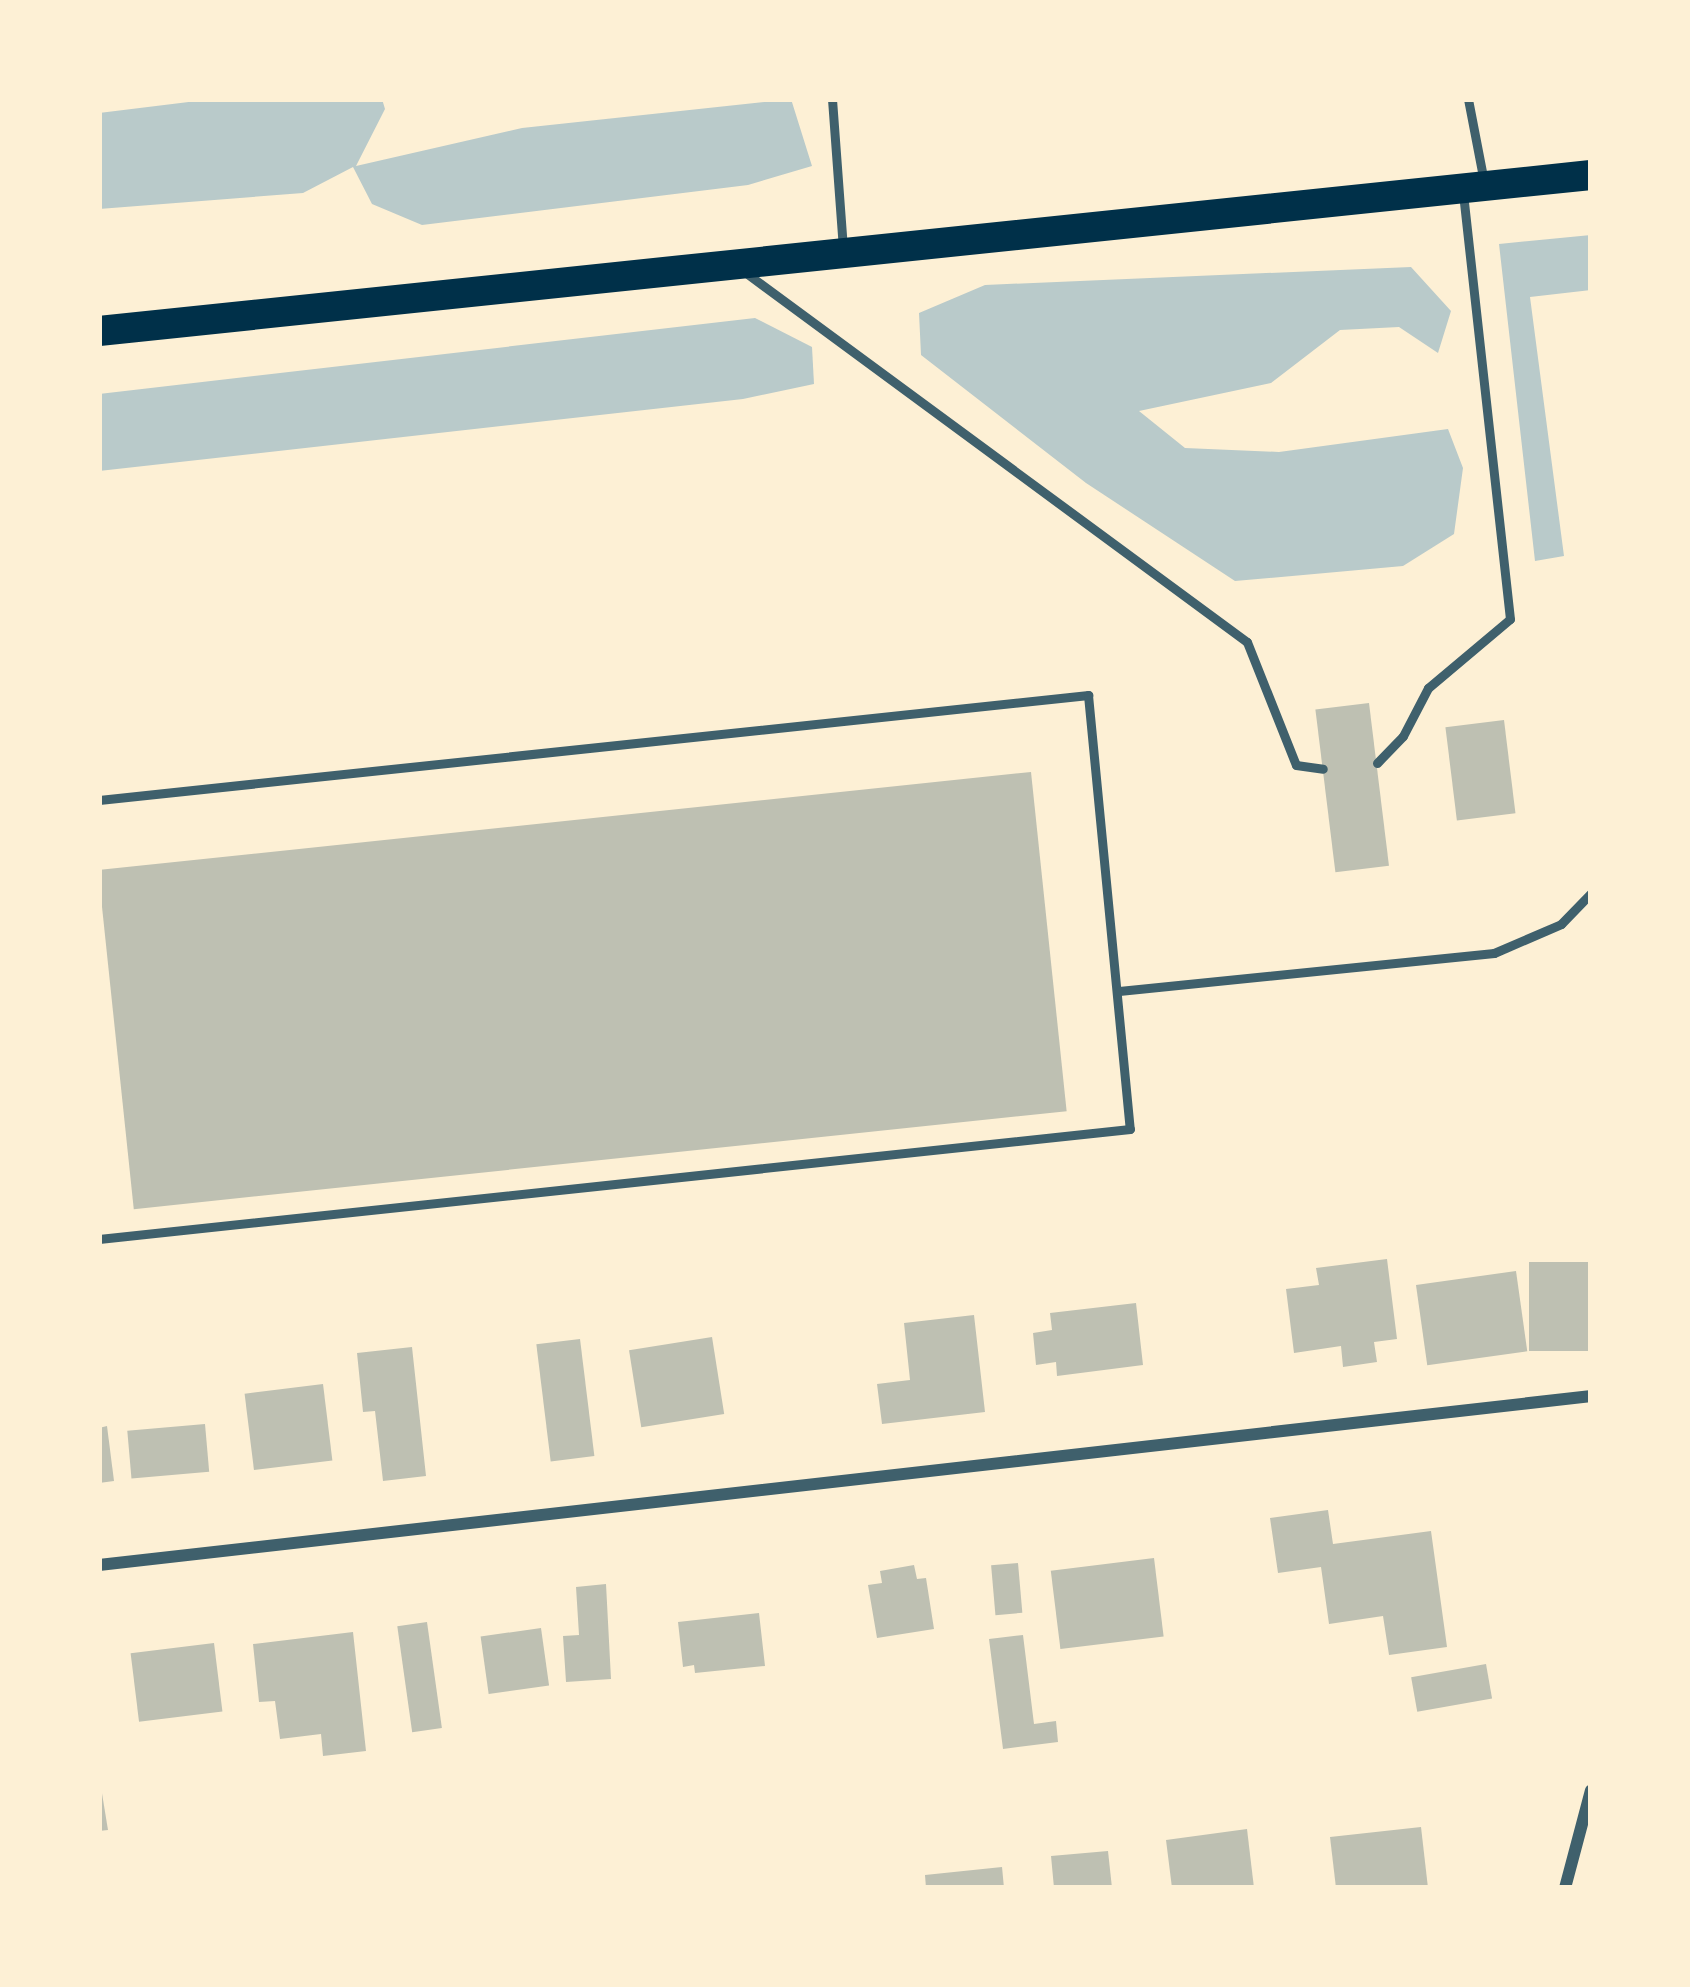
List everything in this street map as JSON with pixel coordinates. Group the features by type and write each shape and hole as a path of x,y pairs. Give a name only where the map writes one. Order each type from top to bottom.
{"main road":[{"path":"99,331 1591,175"}],"street":[{"path":"99,1565 1591,1396"},
{"path":"1565,1888 1591,1790"}],"lane":[{"path":"832,99 844,255"},
{"path":"1377,763 1403,736 1428,688 1510,619 1468,99"},
{"path":"737,266 1247,642 1296,765 1323,769"},
{"path":"99,800 1088,695 1130,1129 99,1239"},
{"path":"1119,991 1494,953 1561,924 1591,892"}],"shaded area":[{"path":"213,99 382,99 385,109 356,166 522,128 791,99 812,166 748,185 422,225 372,204 353,167 303,193 99,209 99,113"},
{"path":"1591,235 1591,290 1530,297 1564,556 1535,561 1499,244"},
{"path":"1411,267 1451,311 1438,353 1399,327 1340,330 1271,383 1139,411 1185,448 1279,452 1448,429 1463,468 1454,534 1403,566 1235,581 1086,483 921,355 919,313 985,285"},
{"path":"755,318 812,347 814,384 743,399 99,471 99,394"}],"building":[{"path":"1369,703 1389,866 1335,872 1315,710"},
{"path":"1504,720 1515,813 1457,820 1445,727"},
{"path":"1031,772 1067,1111 134,1209 99,870"},
{"path":"1387,1259 1397,1339 1374,1342 1377,1362 1343,1367 1341,1346 1294,1353 1286,1289 1319,1285 1316,1268"},
{"path":"1529,1262 1591,1262 1591,1351 1529,1351"},
{"path":"1516,1271 1527,1351 1427,1365 1416,1285"},
{"path":"1136,1303 1143,1365 1057,1376 1056,1362 1036,1365 1033,1333 1052,1330 1050,1313"},
{"path":"974,1315 985,1412 882,1424 877,1384 910,1380 904,1323"},
{"path":"712,1337 724,1414 641,1427 629,1350"},
{"path":"580,1339 594,1456 551,1461 536,1344"},
{"path":"412,1347 426,1476 383,1481 375,1411 363,1412 357,1353"},
{"path":"323,1384 332,1460 254,1470 245,1394"},
{"path":"205,1424 209,1472 131,1479 127,1431"},
{"path":"107,1426 114,1481 99,1483 99,1428"},
{"path":"1328,1510 1333,1544 1431,1531 1447,1647 1389,1655 1383,1616 1329,1624 1321,1567 1278,1573 1270,1518"},
{"path":"1154,1558 1164,1636 1060,1649 1051,1571"},
{"path":"1018,1563 1022,1613 995,1615 991,1565"},
{"path":"914,1565 917,1579 926,1578 934,1629 877,1638 868,1585 882,1583 880,1571"},
{"path":"606,1584 611,1679 566,1682 563,1636 579,1635 576,1587"},
{"path":"759,1613 765,1666 695,1673 694,1665 683,1667 678,1622"},
{"path":"427,1622 442,1728 412,1732 397,1626"},
{"path":"541,1628 549,1685 489,1694 481,1636"},
{"path":"353,1632 366,1751 323,1756 321,1734 280,1739 275,1701 259,1702 253,1644"},
{"path":"1023,1635 1034,1724 1056,1721 1058,1742 1003,1749 989,1639"},
{"path":"214,1643 222,1711 139,1722 131,1653"},
{"path":"1486,1664 1492,1698 1417,1712 1411,1677"},
{"path":"99,1775 108,1830 99,1831"},
{"path":"1421,1827 1428,1888 1336,1888 1330,1837"},
{"path":"1247,1829 1254,1888 1172,1888 1166,1840"},
{"path":"1108,1851 1112,1888 1054,1888 1051,1856"},
{"path":"1002,1867 1004,1888 926,1888 925,1875"}]}
